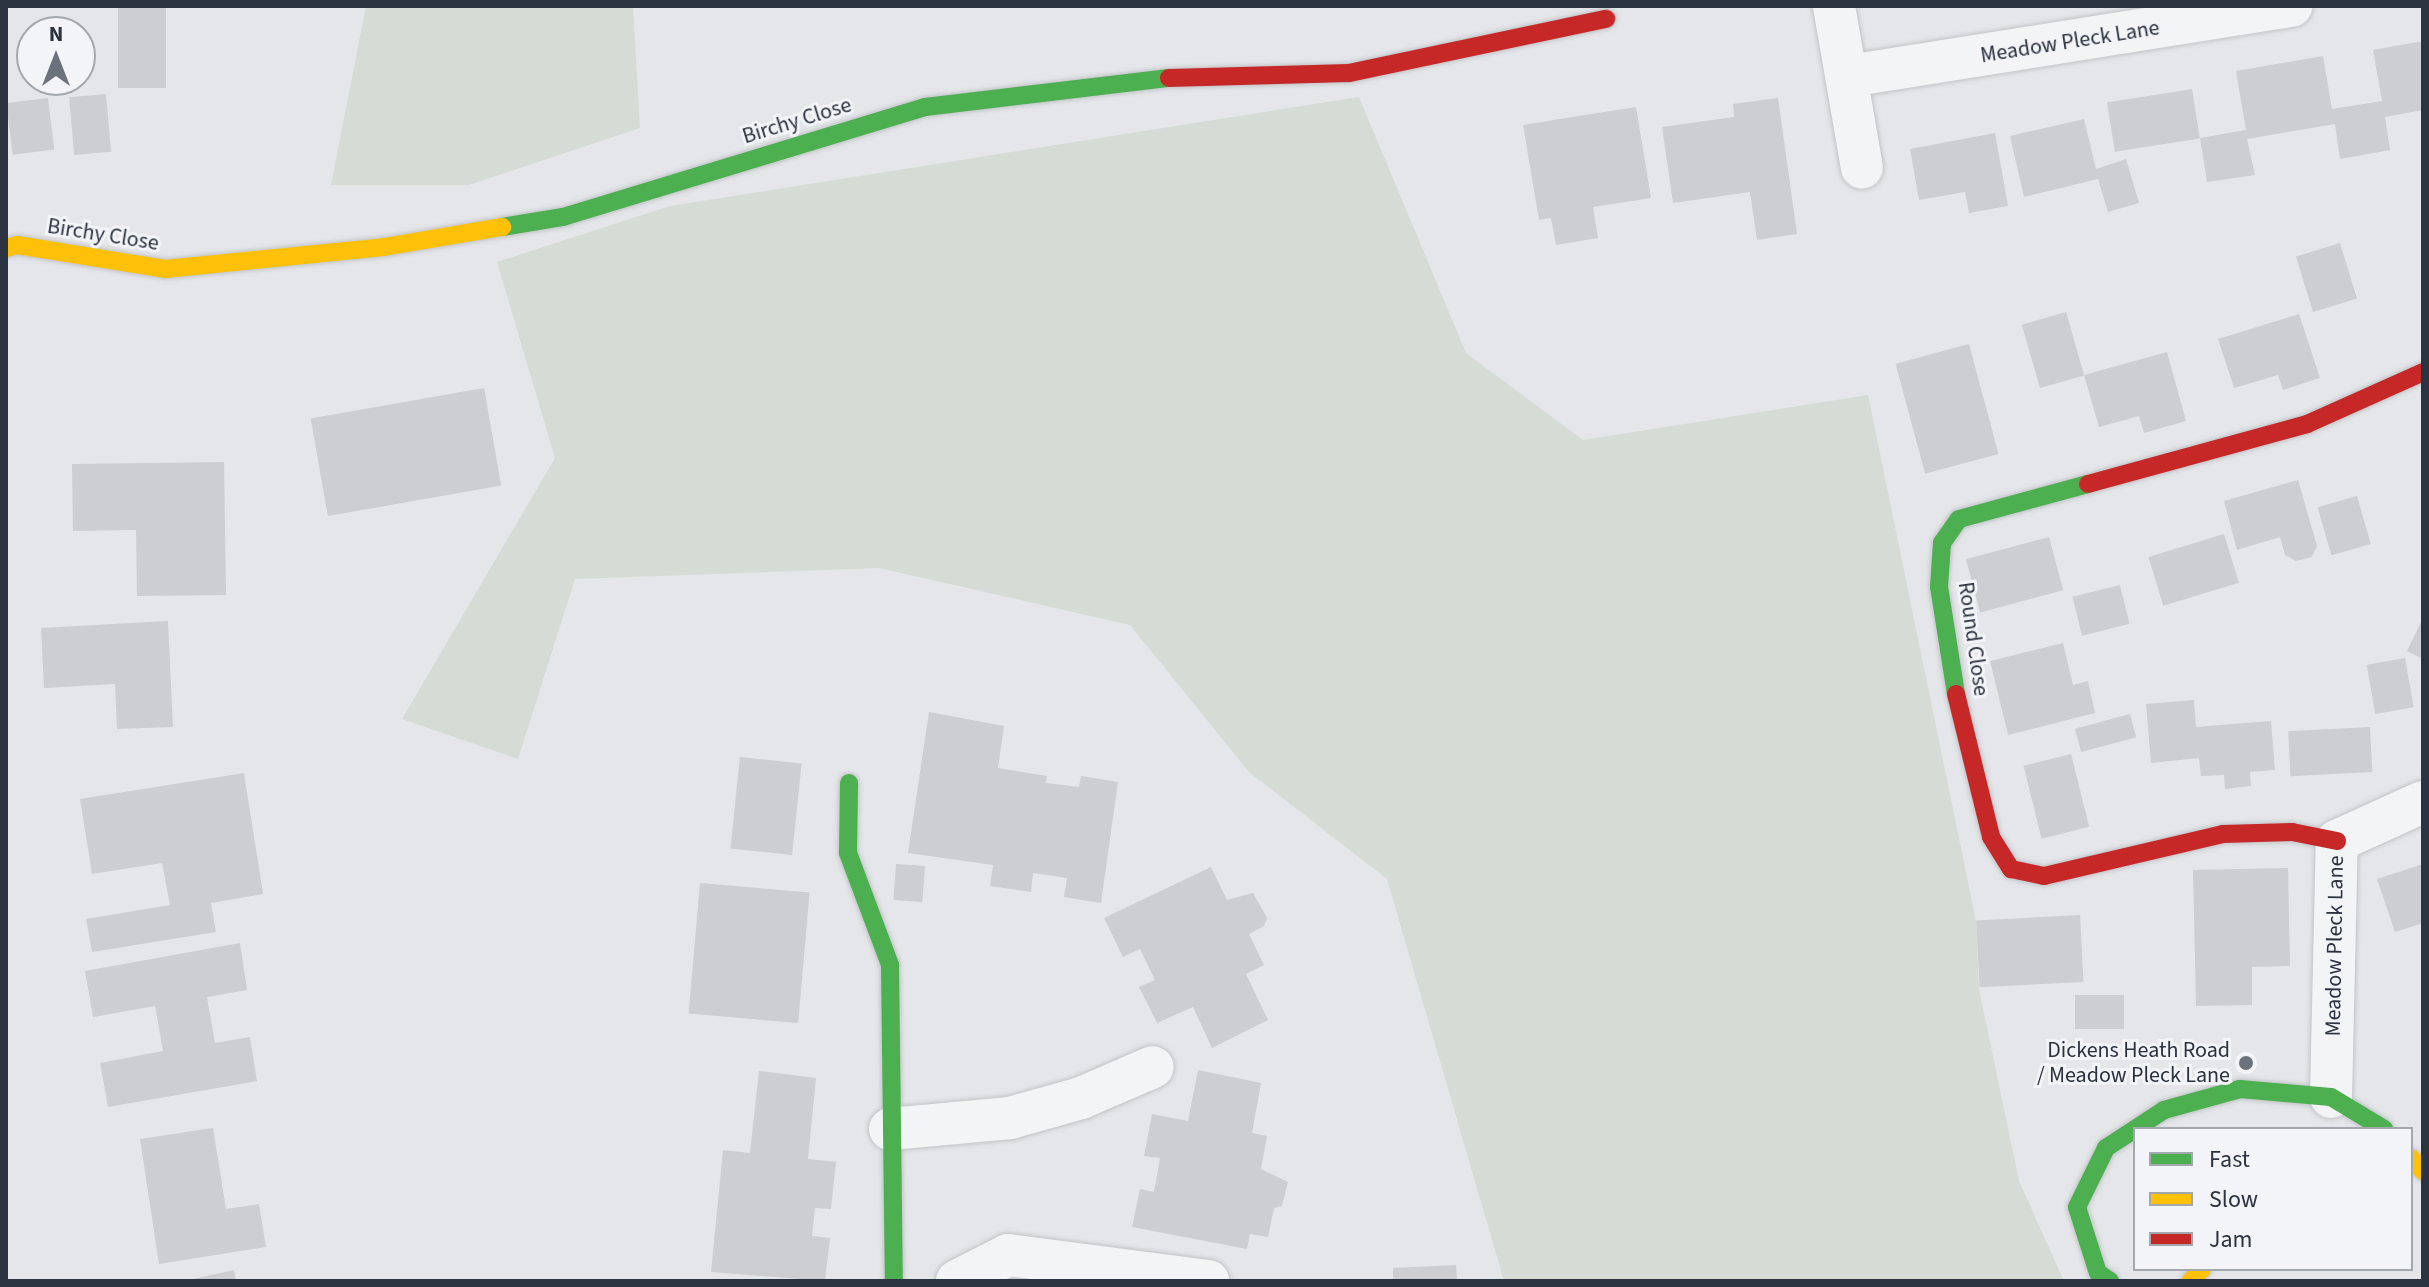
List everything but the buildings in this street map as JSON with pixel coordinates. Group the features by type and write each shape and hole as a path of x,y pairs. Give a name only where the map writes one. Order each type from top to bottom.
{"street":[{"path":"1834,6 1849,76 1862,168"},
{"name":"Meadow Pleck Lane","path":"1849,76 2291,6"},
{"name":"Birchy Close","path":"6,248 17,245 165,269 384,247 563,217 925,107 1149,79 1349,73 1606,19"},
{"name":"Round Close","path":"2337,841 2292,832 2223,834 2044,876 2011,869 1991,837 1963,740 1939,587 1942,543 1959,519 2307,424 2423,372"},
{"path":"849,783 848,853 890,965 894,1281"},
{"name":"Meadow Pleck Lane","path":"2331,1097 2337,841 2423,802"},
{"path":"890,1129 1010,1118 1081,1098 1153,1067"},
{"path":"2138,1127 2164,1110 2240,1089 2331,1097 2381,1127"},
{"path":"2110,1281 2098,1273 2077,1207 2106,1148 2133,1130"},
{"path":"957,1281 1008,1255 1208,1281"}],"shaded area":[{"path":"366,6 633,6 640,128 469,185 331,185"},
{"path":"1359,97 1466,353 1583,440 1868,395 1976,921 1979,989 2019,1181 2064,1281 1504,1281 1387,879 1249,772 1130,625 879,568 575,579 518,759 402,719 555,458 497,262 670,206"}],"traffic: fast":[{"path":"502,227 563,217 925,107 1169,78"},
{"path":"1956,694 1939,587 1942,543 1959,519 2088,484"},
{"path":"849,783 848,853 890,965 894,1281"},
{"path":"2138,1127 2164,1110 2240,1089 2331,1097 2381,1127"},
{"path":"2110,1281 2098,1273 2077,1207 2106,1148 2133,1130"}],"traffic: slow":[{"path":"6,248 17,245 165,269 384,247 502,227"},
{"path":"2413,1160 2423,1171"},
{"path":"2191,1281 2200,1271"}],"traffic: jam":[{"path":"1169,78 1349,73 1606,19"},
{"path":"2088,484 2307,424 2423,372"},
{"path":"1956,694 1991,837 2011,869 2044,876 2223,834 2292,832 2337,841"}],"place":[{"name":"Dickens Heath Road / Meadow Pleck Lane","path":"2246,1063"}]}
